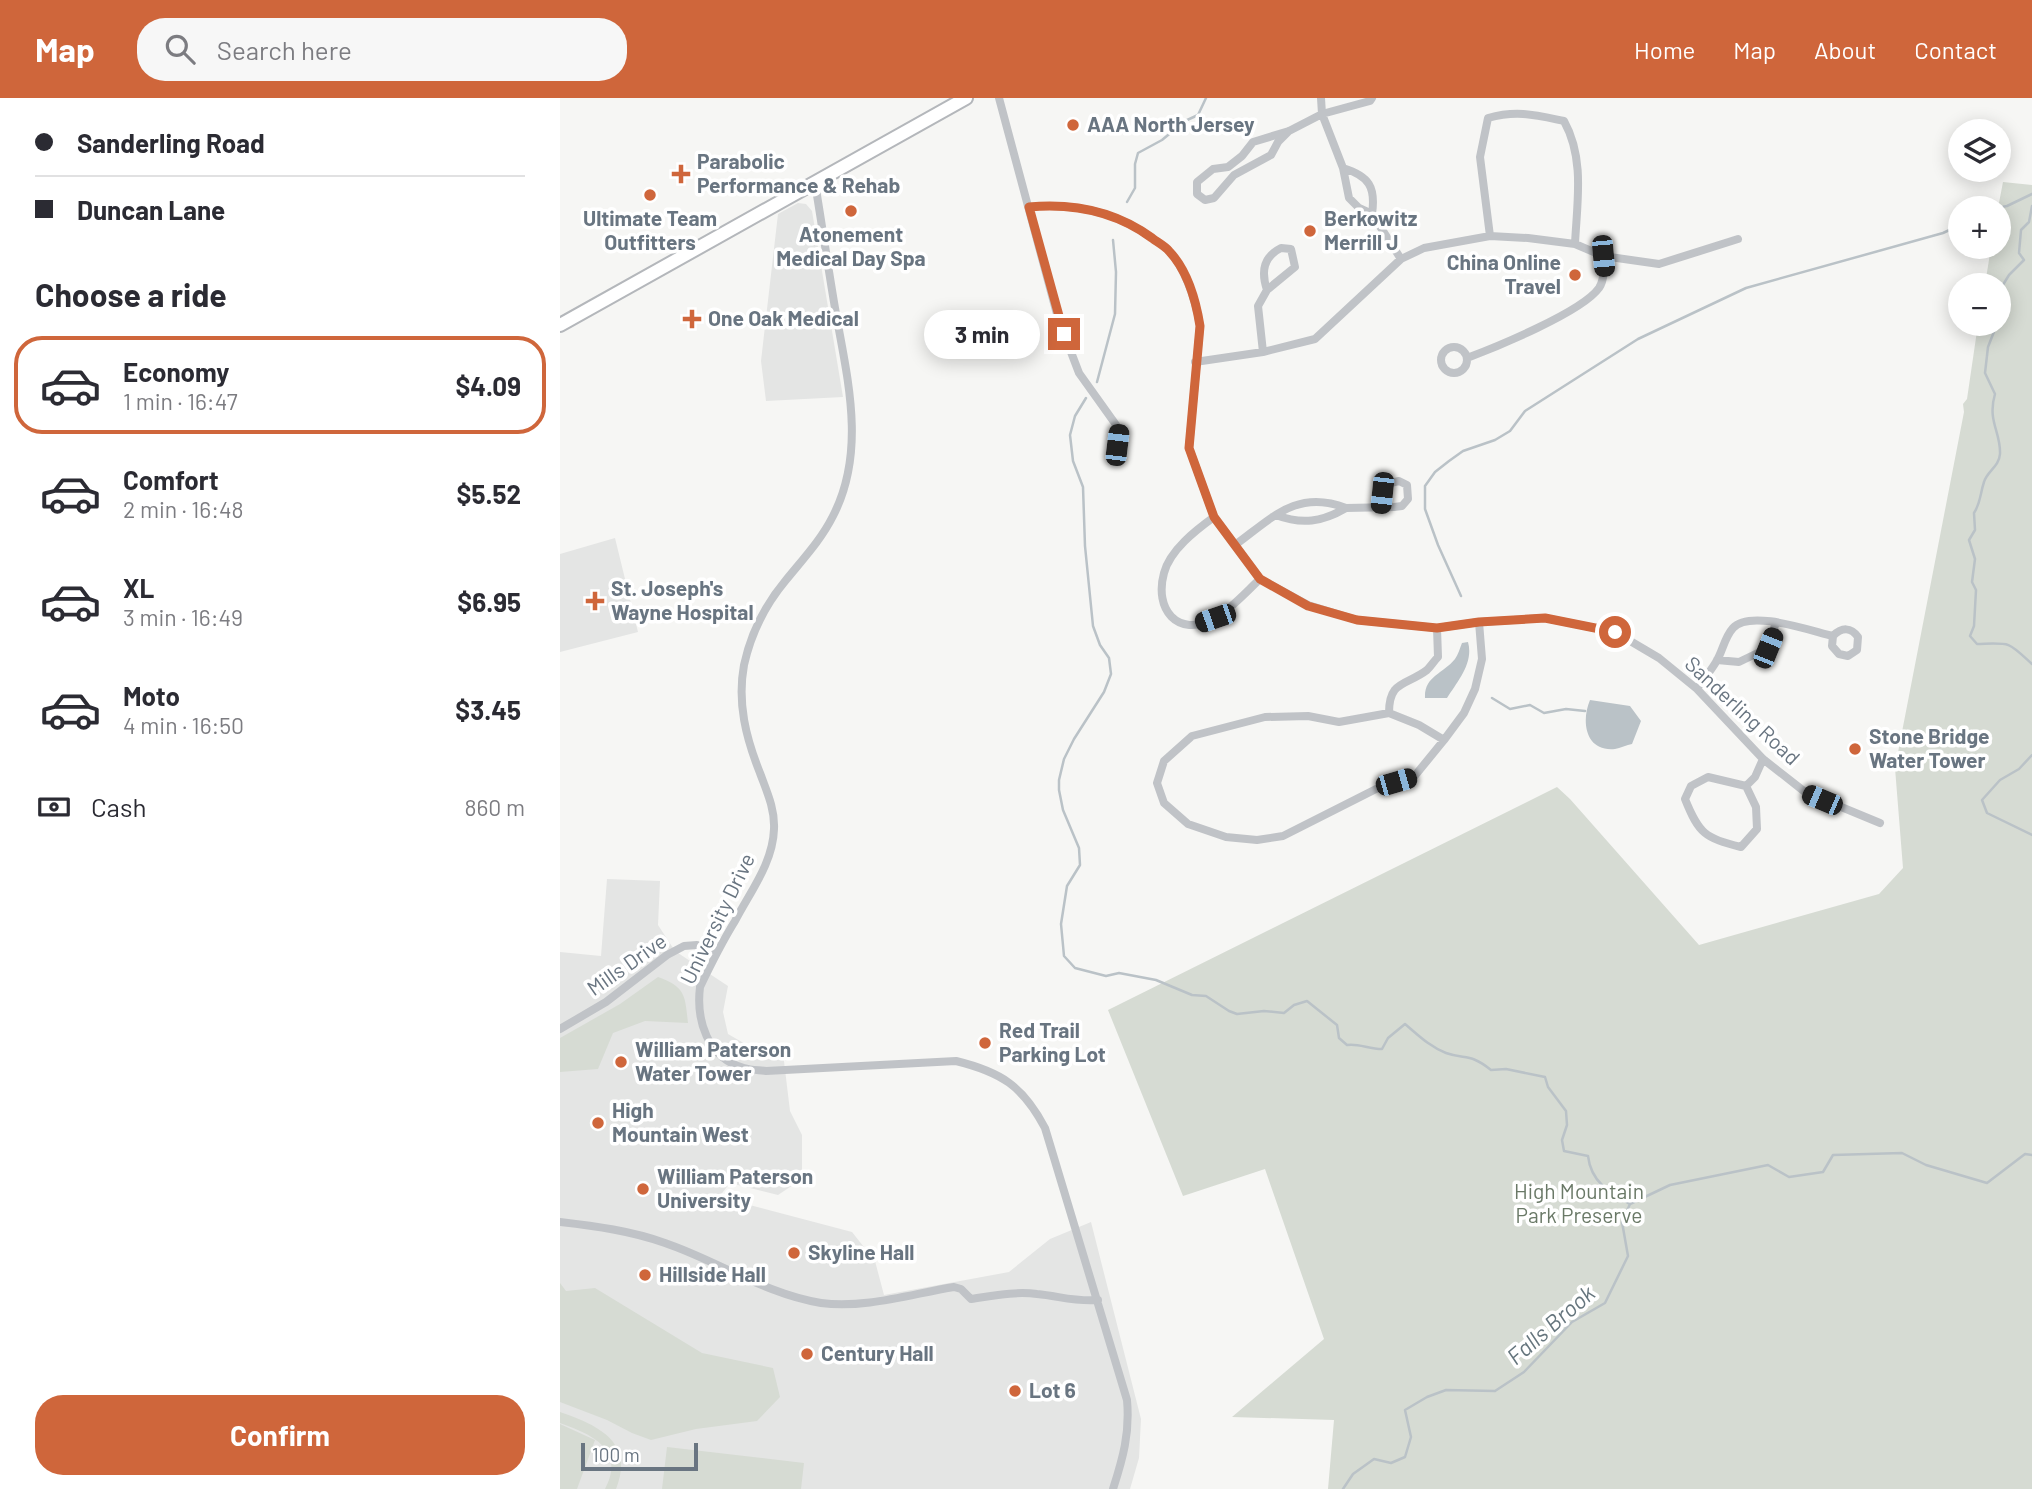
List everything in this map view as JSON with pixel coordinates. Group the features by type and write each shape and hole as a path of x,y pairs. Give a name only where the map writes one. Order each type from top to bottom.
{"main road":[{"path":"560,324 815,183 958,100"}],"street":[{"path":"999,98 1058,318 1069,349 1079,373 1119,429 1117,445 1113,452"},
{"path":"1321,98 1322,114 1343,168 1349,198 1359,208 1372,214 1401,259"},
{"path":"1289,131 1278,142 1271,155 1234,175 1214,198 1205,200 1197,194 1197,182 1203,176 1213,169 1228,167 1253,142 1289,131 1322,114 1370,102 1372,98"},
{"path":"1490,236 1480,157 1488,118 1504,113 1522,112 1564,121 1570,132 1578,163 1575,244"},
{"path":"1235,162 1241,170"},
{"path":"1343,168 1358,173 1370,184 1374,199 1372,214"},
{"name":"University Drive","path":"815,183 851,399 851,460 834,514 818,542 771,599 748,647 742,679 742,712 749,744 770,799 774,820 773,842 766,865 700,987 698,1006 701,1024 710,1044 729,1061 743,1068 766,1071 956,1061 981,1067 1001,1076 1033,1105 1045,1128 1122,1379 1129,1422 1126,1450 1113,1489"},
{"name":"Sanderling Road","path":"1029,207 1058,204 1096,210 1135,225 1169,250 1187,281 1200,326 1189,448 1214,517 1260,579 1308,606 1357,620 1437,628 1479,622 1545,618 1615,632 1659,658 1697,690 1763,759 1805,792 1880,823"},
{"path":"1195,362 1263,352 1315,339 1401,259 1424,248 1490,236 1575,244 1603,256 1659,264 1738,239"},
{"path":"1263,352 1258,306 1267,290 1295,267 1291,249 1281,247 1268,259 1262,274 1267,290"},
{"path":"1467,358 1493,349 1576,307 1600,288 1604,271 1603,256"},
{"path":"1235,545 1276,515 1300,502 1333,503 1346,508"},
{"path":"1276,515 1294,521 1315,521 1346,508 1381,507"},
{"path":"1214,517 1188,536 1164,571 1161,593 1166,611 1177,623 1194,625 1204,622 1215,618 1260,579"},
{"path":"1697,690 1717,660 1724,639 1735,625 1756,619 1833,636"},
{"path":"1444,740 1419,725 1389,713 1339,722 1308,716 1265,717 1192,736 1164,761 1157,783 1164,803 1188,824 1226,837 1257,840 1283,836 1380,787 1413,778 1444,740 1464,713 1475,689 1482,659 1479,622"},
{"path":"1717,660 1740,662 1768,648 1776,622"},
{"path":"1389,713 1389,698 1400,684 1427,670 1438,657 1437,628"},
{"path":"1746,786 1755,777 1763,759"},
{"path":"1708,777 1746,786 1756,807 1756,829 1741,847 1713,840 1694,821 1685,799 1691,786 1708,777"},
{"name":"Mills Drive","path":"560,1029 606,1002 667,955 684,946 697,945 717,952"},
{"path":"560,1222 597,1226 665,1243 777,1293 824,1303 873,1302 954,1287 961,1289 971,1299 1022,1293 1043,1294 1068,1300 1098,1300"}],"shaded area":[{"path":"798,203 806,204 812,211 843,397 766,401 761,361 778,214"},
{"name":"St. Joseph's Wayne Hospital","path":"615,538 638,632 560,652 560,554"},
{"path":"1468,642 1467,665 1447,698 1425,698 1431,680 1455,659 1462,643"},
{"path":"1590,700 1630,706 1641,721 1632,744 1615,749 1597,746 1588,734 1586,726"},
{"name":"William Paterson University","path":"607,879 660,881 658,925 675,951 728,986 723,1012 728,1034 754,1049 783,1053 790,1111 802,1135 802,1179 778,1195 730,1183 719,1197 852,1232 875,1261 884,1295 1009,1272 1050,1239 1091,1222 1141,1419 1139,1458 1130,1489 560,1489 560,952 601,956"}],"green space":[{"name":"High Mountain Park Preserve","path":"2003,182 2032,185 2032,1489 1328,1489 1334,1420 1232,1417 1324,1339 1265,1169 1183,1196 1108,1010 1557,787 1699,945 1879,894 1903,868 1895,768 1964,412 1963,404 1967,399 1976,336 2011,336 2011,273 1987,273 1989,259 2011,259 2011,196 2000,196"},
{"path":"658,977 679,989 686,1006 688,1023 645,1021 613,1033 598,1069 560,1072 560,1038 620,1004"},
{"path":"560,1283 566,1291 595,1288 702,1353 773,1368 780,1397 757,1421 696,1429 651,1440 560,1402"},
{"path":"560,1412 599,1429 609,1437 620,1459 621,1472 616,1489 605,1489 611,1463 608,1453 593,1438 560,1423"},
{"path":"560,1424 595,1440 577,1489 560,1489"},
{"path":"667,1447 804,1463 801,1489 662,1489"}],"waterway":[{"path":"1127,202 1135,188 1138,153 1198,115 1206,98"},
{"path":"2011,204 2032,194"},
{"path":"2011,273 2024,260 2019,253 2021,230 2029,222 2032,206"},
{"path":"1461,596 1425,509 1425,486 1435,472 1449,461 1463,451 1495,440 1510,431 1525,411 1638,339 1746,288 1948,231"},
{"path":"1097,382 1115,314 1116,272 1113,240"},
{"path":"1992,336 1985,373 1995,394 1993,419 2000,454 1998,462 1984,482 1974,513 1975,530 1969,540 1975,559 1972,582 1976,590 1974,626 1970,636 1977,644 2008,645 2032,664"},
{"path":"1086,398 1075,416 1070,435 1073,461 1083,487 1085,546 1093,626 1100,645 1109,658 1111,674 1104,692 1064,759 1059,780 1063,810 1079,848 1080,865 1067,886 1061,924 1064,956 1075,968 1106,976 1119,973 1156,980 1192,995 1206,996 1237,1014 1264,1011 1284,1013 1294,1005 1307,1001 1337,1025 1339,1038 1347,1045 1382,1049 1388,1038 1405,1024 1429,1044 1446,1053 1473,1059 1491,1070 1506,1069 1545,1077 1548,1087 1566,1111 1567,1125 1562,1140 1564,1151 1588,1156 1593,1173 1602,1185 1630,1204"},
{"path":"1492,698 1510,709 1530,705 1544,713 1566,709 1585,711"},
{"path":"2032,755 2019,769 2000,780 1982,800 1987,813 2032,835"},
{"name":"Falls Brook","path":"1343,1489 1353,1474 1374,1459 1391,1463 1405,1457 1411,1437 1405,1410 1446,1390 1495,1391 1524,1372 1572,1322 1605,1303 1628,1256 1622,1222 1630,1204 1670,1185 1768,1165 1789,1177 1823,1172 1833,1155 1902,1153 1926,1165 1987,1183 2025,1154 2032,1155"}],"place":[{"name":"AAA North Jersey","path":"1073,125"},
{"name":"Parabolic Performance & Rehab","path":"681,174"},
{"name":"Ultimate Team Outfitters","path":"650,195"},
{"name":"Atonement Medical Day Spa","path":"851,211"},
{"name":"Berkowitz Merrill J","path":"1310,231"},
{"name":"China Online Travel","path":"1575,275"},
{"name":"One Oak Medical","path":"692,319"},
{"name":"St. Joseph's Wayne Hospital","path":"595,601"},
{"name":"Stone Bridge Water Tower","path":"1855,749"},
{"name":"Red Trail Parking Lot","path":"985,1043"},
{"name":"William Paterson Water Tower","path":"621,1062"},
{"name":"High Mountain West","path":"598,1123"},
{"name":"William Paterson University","path":"643,1189"},
{"name":"Skyline Hall","path":"794,1253"},
{"name":"Hillside Hall","path":"645,1275"},
{"name":"Century Hall","path":"807,1354"},
{"name":"Lot 6","path":"1015,1391"}],"route":[{"path":"1064,334 1029,207 1058,204 1096,210 1135,225 1169,250 1187,281 1200,326 1189,448 1214,517 1260,579 1308,606 1357,620 1437,628 1479,622 1545,618 1615,632"}]}
